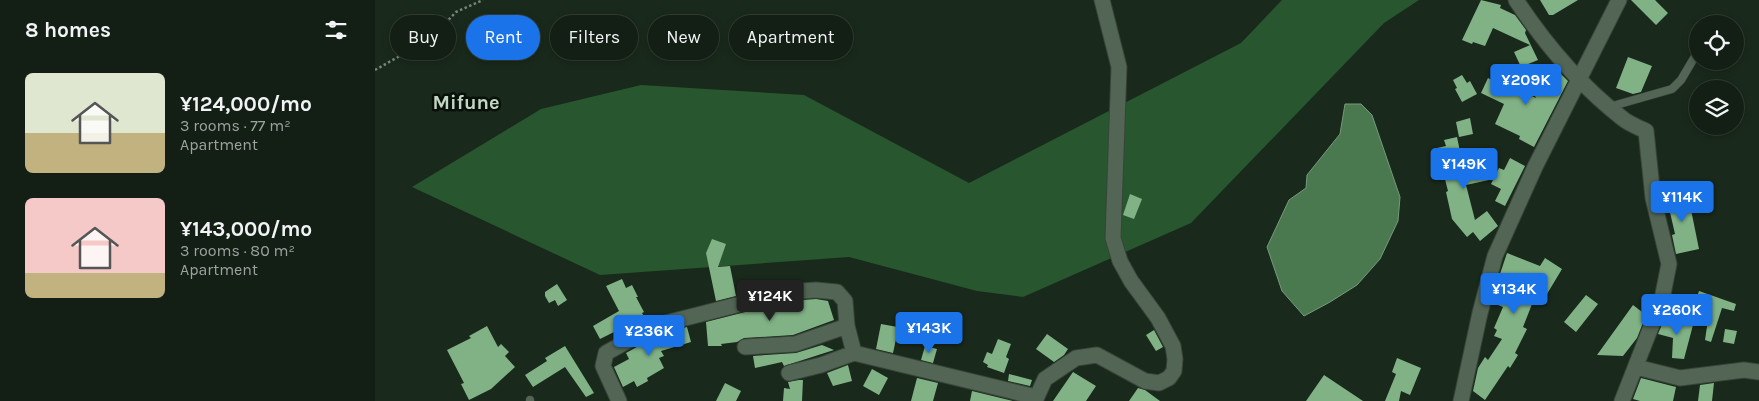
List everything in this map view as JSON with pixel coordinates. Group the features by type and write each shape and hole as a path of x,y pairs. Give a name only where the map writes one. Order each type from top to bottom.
{"street":[{"path":"789,373 821,365 855,353 1035,399 1045,379 1076,358 1097,355 1145,380 1159,383 1169,378 1174,371 1175,365 1173,346 1158,318 1131,281 1120,261 1113,238 1119,67 1102,0"},
{"path":"1517,0 1529,19 1580,80 1623,120 1645,131 1653,198 1669,264 1662,299 1622,401"},
{"path":"1461,401 1480,313 1495,256 1535,167 1619,0"},
{"path":"619,401 603,366 606,353 654,326 788,292 816,290 837,292 845,301 847,326 855,353"},
{"path":"745,347 795,344 847,326"},
{"path":"1635,367 1680,378 1744,370 1759,372"}],"lane":[{"path":"1609,107 1671,89 1681,80 1689,67"}],"path":[{"path":"375,70 430,39 456,12 483,0"}],"shaded area":[{"path":"1282,0 1419,0 1384,23 1191,223 1023,297 977,291 849,257 600,275 412,187 541,109 641,85 804,95 969,183 1241,43"},
{"path":"1345,104 1361,104 1372,115 1400,197 1398,221 1380,259 1357,285 1304,316 1282,291 1267,247 1289,200 1306,188 1307,175 1340,134"}],"building":[{"path":"1481,0 1501,5 1500,8 1515,15 1526,30 1525,33 1538,60 1521,67 1514,52 1530,45 1493,28 1485,46 1462,40"},
{"path":"1540,0 1578,0 1553,15 1549,15"},
{"path":"1631,0 1655,0 1668,13 1656,25"},
{"path":"1628,57 1652,66 1641,92 1633,94 1616,88"},
{"path":"1522,68 1557,84 1561,74 1568,81 1534,147 1519,139 1520,136 1495,124 1504,104 1481,93 1488,78 1512,90 1513,87 1536,98"},
{"path":"1462,75 1467,83 1470,81 1477,94 1462,102 1455,89 1457,88 1453,80"},
{"path":"1470,118 1473,134 1459,137 1456,122"},
{"path":"1457,137 1463,166 1485,161 1489,180 1466,185 1475,220 1487,211 1498,226 1480,241 1473,232 1467,237 1452,219 1446,192 1448,191 1437,148 1446,146 1444,140"},
{"path":"1510,158 1525,166 1505,206 1495,201 1501,189 1491,184 1499,168 1504,170"},
{"path":"1687,190 1699,249 1676,254 1672,235 1675,234 1666,195"},
{"path":"1130,194 1142,199 1134,219 1123,215"},
{"path":"712,239 726,244 718,267 730,266 736,296 716,301 706,253"},
{"path":"1507,253 1540,266 1545,258 1562,269 1544,299 1536,294 1523,327 1527,329 1515,353 1518,355 1510,368 1508,366 1485,400 1473,391 1478,368 1485,357 1488,360 1502,339 1494,336 1497,330 1494,328 1503,307 1493,303 1504,276 1500,274"},
{"path":"622,279 626,288 632,285 646,320 617,336 614,332 600,339 593,326 619,311 606,286"},
{"path":"557,284 567,300 558,306 555,300 549,303 545,296 545,292"},
{"path":"1699,291 1736,304 1734,311 1722,308 1711,342 1705,340 1710,306 1695,303"},
{"path":"1586,295 1598,304 1576,332 1564,322"},
{"path":"816,299 828,301 834,320 793,335 744,338 737,342 721,344 722,346 708,346 706,322 789,301"},
{"path":"1633,305 1646,315 1637,338 1623,356 1597,355"},
{"path":"1665,317 1693,325 1684,359 1672,358 1673,338 1658,334"},
{"path":"881,324 903,328 900,340 896,339 893,353 876,349"},
{"path":"487,326 498,347 501,344 509,352 505,356 515,367 491,389 469,400 461,384 464,383 447,350 471,338 469,336"},
{"path":"687,327 691,342 661,351 664,356 659,358 664,368 647,378 648,381 637,387 634,381 623,387 614,367 629,359 626,353 658,335"},
{"path":"1725,329 1737,331 1734,344 1723,342"},
{"path":"1154,330 1163,347 1156,351 1146,335"},
{"path":"1047,334 1068,349 1064,355 1054,362 1036,349"},
{"path":"998,339 1011,344 1006,357 1009,359 1004,373 987,367 988,365 983,362 987,352 992,354"},
{"path":"822,345 834,350 784,366 782,362 755,368 753,356 796,353"},
{"path":"565,346 594,393 586,397 565,367 533,387 525,375 547,361 545,358"},
{"path":"925,346 937,349 933,363 921,360"},
{"path":"1397,358 1421,368 1410,395 1401,391 1399,401 1385,401 1396,374 1392,372"},
{"path":"848,365 852,381 833,386 827,373"},
{"path":"872,369 888,378 879,395 863,386"},
{"path":"1073,372 1096,386 1086,401 1053,401"},
{"path":"1009,374 1032,380 1030,386 1008,381"},
{"path":"1324,375 1363,401 1306,401"},
{"path":"917,378 938,383 933,401 911,401"},
{"path":"1641,378 1676,387 1673,401 1640,401 1633,399"},
{"path":"803,380 802,401 783,401 784,388 790,389 788,382"},
{"path":"725,383 741,391 736,401 716,401"},
{"path":"1714,383 1712,401 1698,401 1700,385"},
{"path":"1138,388 1145,390 1160,401 1129,401"},
{"path":"972,391 1013,401 970,401"}],"district":[{"name":"Mifune","path":"466,102"}]}
